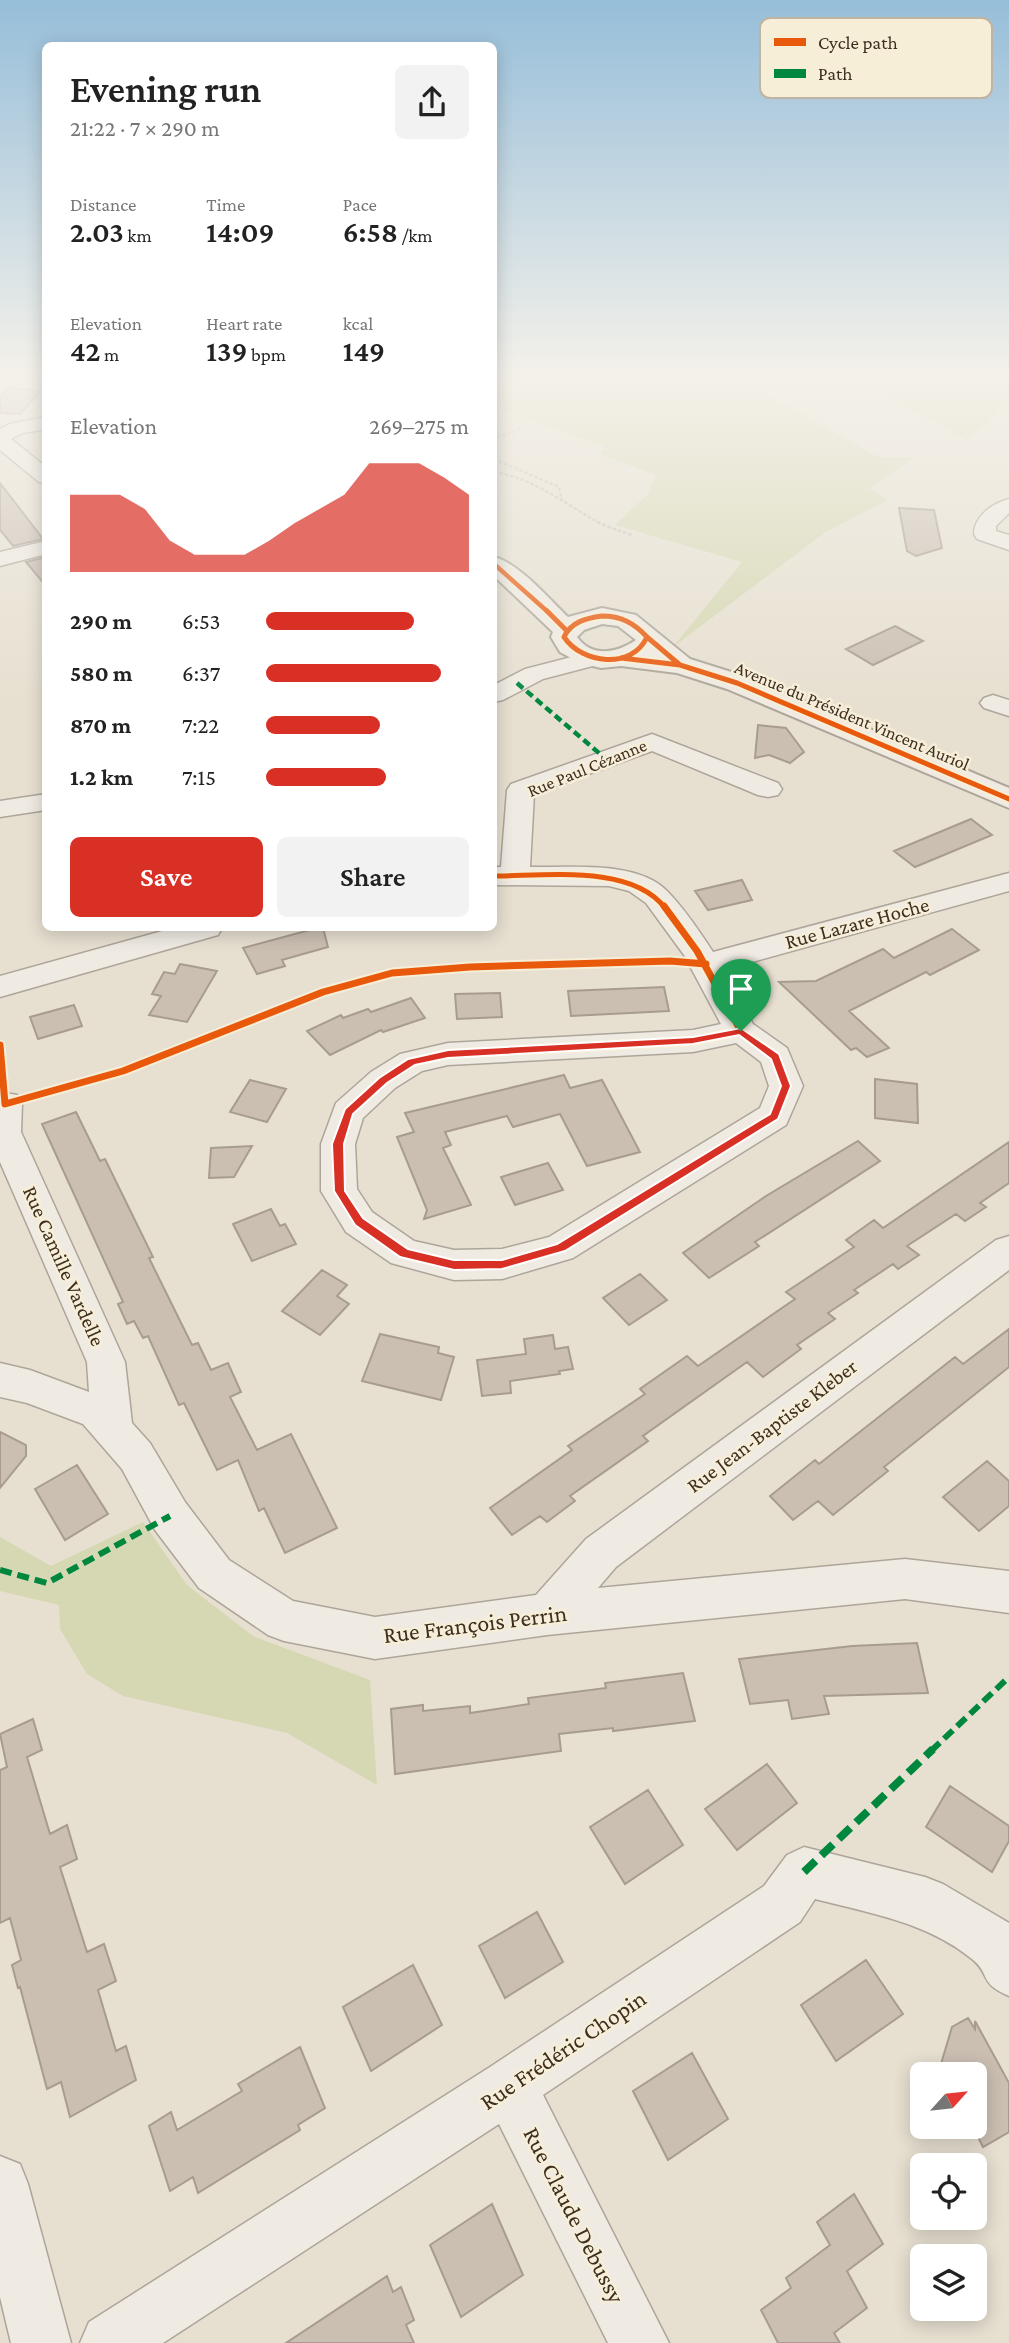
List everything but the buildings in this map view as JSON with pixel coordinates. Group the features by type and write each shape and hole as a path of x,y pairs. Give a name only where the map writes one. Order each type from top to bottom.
{"street":[{"path":"1009,505 985,525 985,534 1009,543"},
{"path":"0,559 42,548"},
{"path":"497,566 526,590 566,637"},
{"path":"526,590 592,617"},
{"path":"534,674 566,637 572,625 592,617"},
{"name":"Avenue du Président Vincent Auriol","path":"592,617 617,617 633,622 680,665"},
{"name":"Avenue du Président Vincent Auriol","path":"566,637 578,652 608,658 680,665 737,683 1009,799"},
{"path":"497,693 534,674 641,650 647,637"},
{"name":"Rue Paul Cézanne","path":"504,876 521,790 652,742 768,789"},
{"path":"0,809 42,803"},
{"path":"504,876 610,877 639,885 656,897 706,964 741,1031 775,1056 786,1086 774,1116 560,1248 502,1264 454,1265 404,1253 359,1222 339,1191 338,1144 348,1112 383,1080 412,1062 448,1054 693,1041 741,1031"},
{"name":"Rue Lazare Hoche","path":"706,964 1009,882"},
{"path":"0,987 196,931"},
{"name":"Rue Camille Vardelle","path":"2,1104 4,1132 106,1362 113,1430"},
{"name":"Rue Jean-Baptiste Kleber","path":"547,1614 601,1553 1009,1250"},
{"name":"Rue François Perrin","path":"0,1380 30,1387 97,1412 136,1456 170,1516 214,1574 284,1620 375,1638 547,1614 905,1579 1009,1592"},
{"name":"Rue Frédéric Chopin","path":"110,2343 509,2087 782,1904 804,1872 925,1902 992,1942 1009,1970"},
{"name":"Rue Claude Debussy","path":"509,2087 639,2343"},
{"path":"0,2184 41,2343"}],"path":[{"path":"534,486 599,523 632,535"},
{"path":"558,486 562,500"}],"green space":[{"path":"651,486 874,486 870,489 887,500 826,532 673,647 742,562 615,525 648,494"},
{"path":"143,1522 187,1585 253,1636 370,1680 377,1785 287,1733 123,1696 87,1674 60,1629 59,1605 0,1591 0,1537 51,1566"}],"marked path":[{"path":"517,683 606,759"},
{"path":"0,1570 47,1583 170,1516"},
{"path":"804,1872 1009,1677"}],"cycle path":[{"path":"497,566 526,590 566,630"},
{"path":"647,637 642,647 633,654 607,659 580,653 570,646 564,637 567,630 584,620 611,616 627,620 680,665"},
{"path":"621,658 680,665 737,683 1009,799"},
{"path":"497,876 610,877 639,885 656,896 697,951 741,1031"},
{"path":"0,1045 5,1104 123,1071 323,992 392,973 470,967 670,961 706,964"},
{"path":"741,1031 775,1056 786,1086 774,1116 560,1248 502,1264 454,1265 404,1253 359,1222 339,1191 338,1144 348,1112 383,1080 412,1062 448,1054 693,1041 741,1031"}],"route":[{"path":"741,1031 775,1056 786,1086 774,1116 560,1248 502,1264 454,1265 404,1253 359,1222 339,1191 338,1144 348,1112 383,1080 412,1062 448,1054 693,1041 741,1031"}]}
